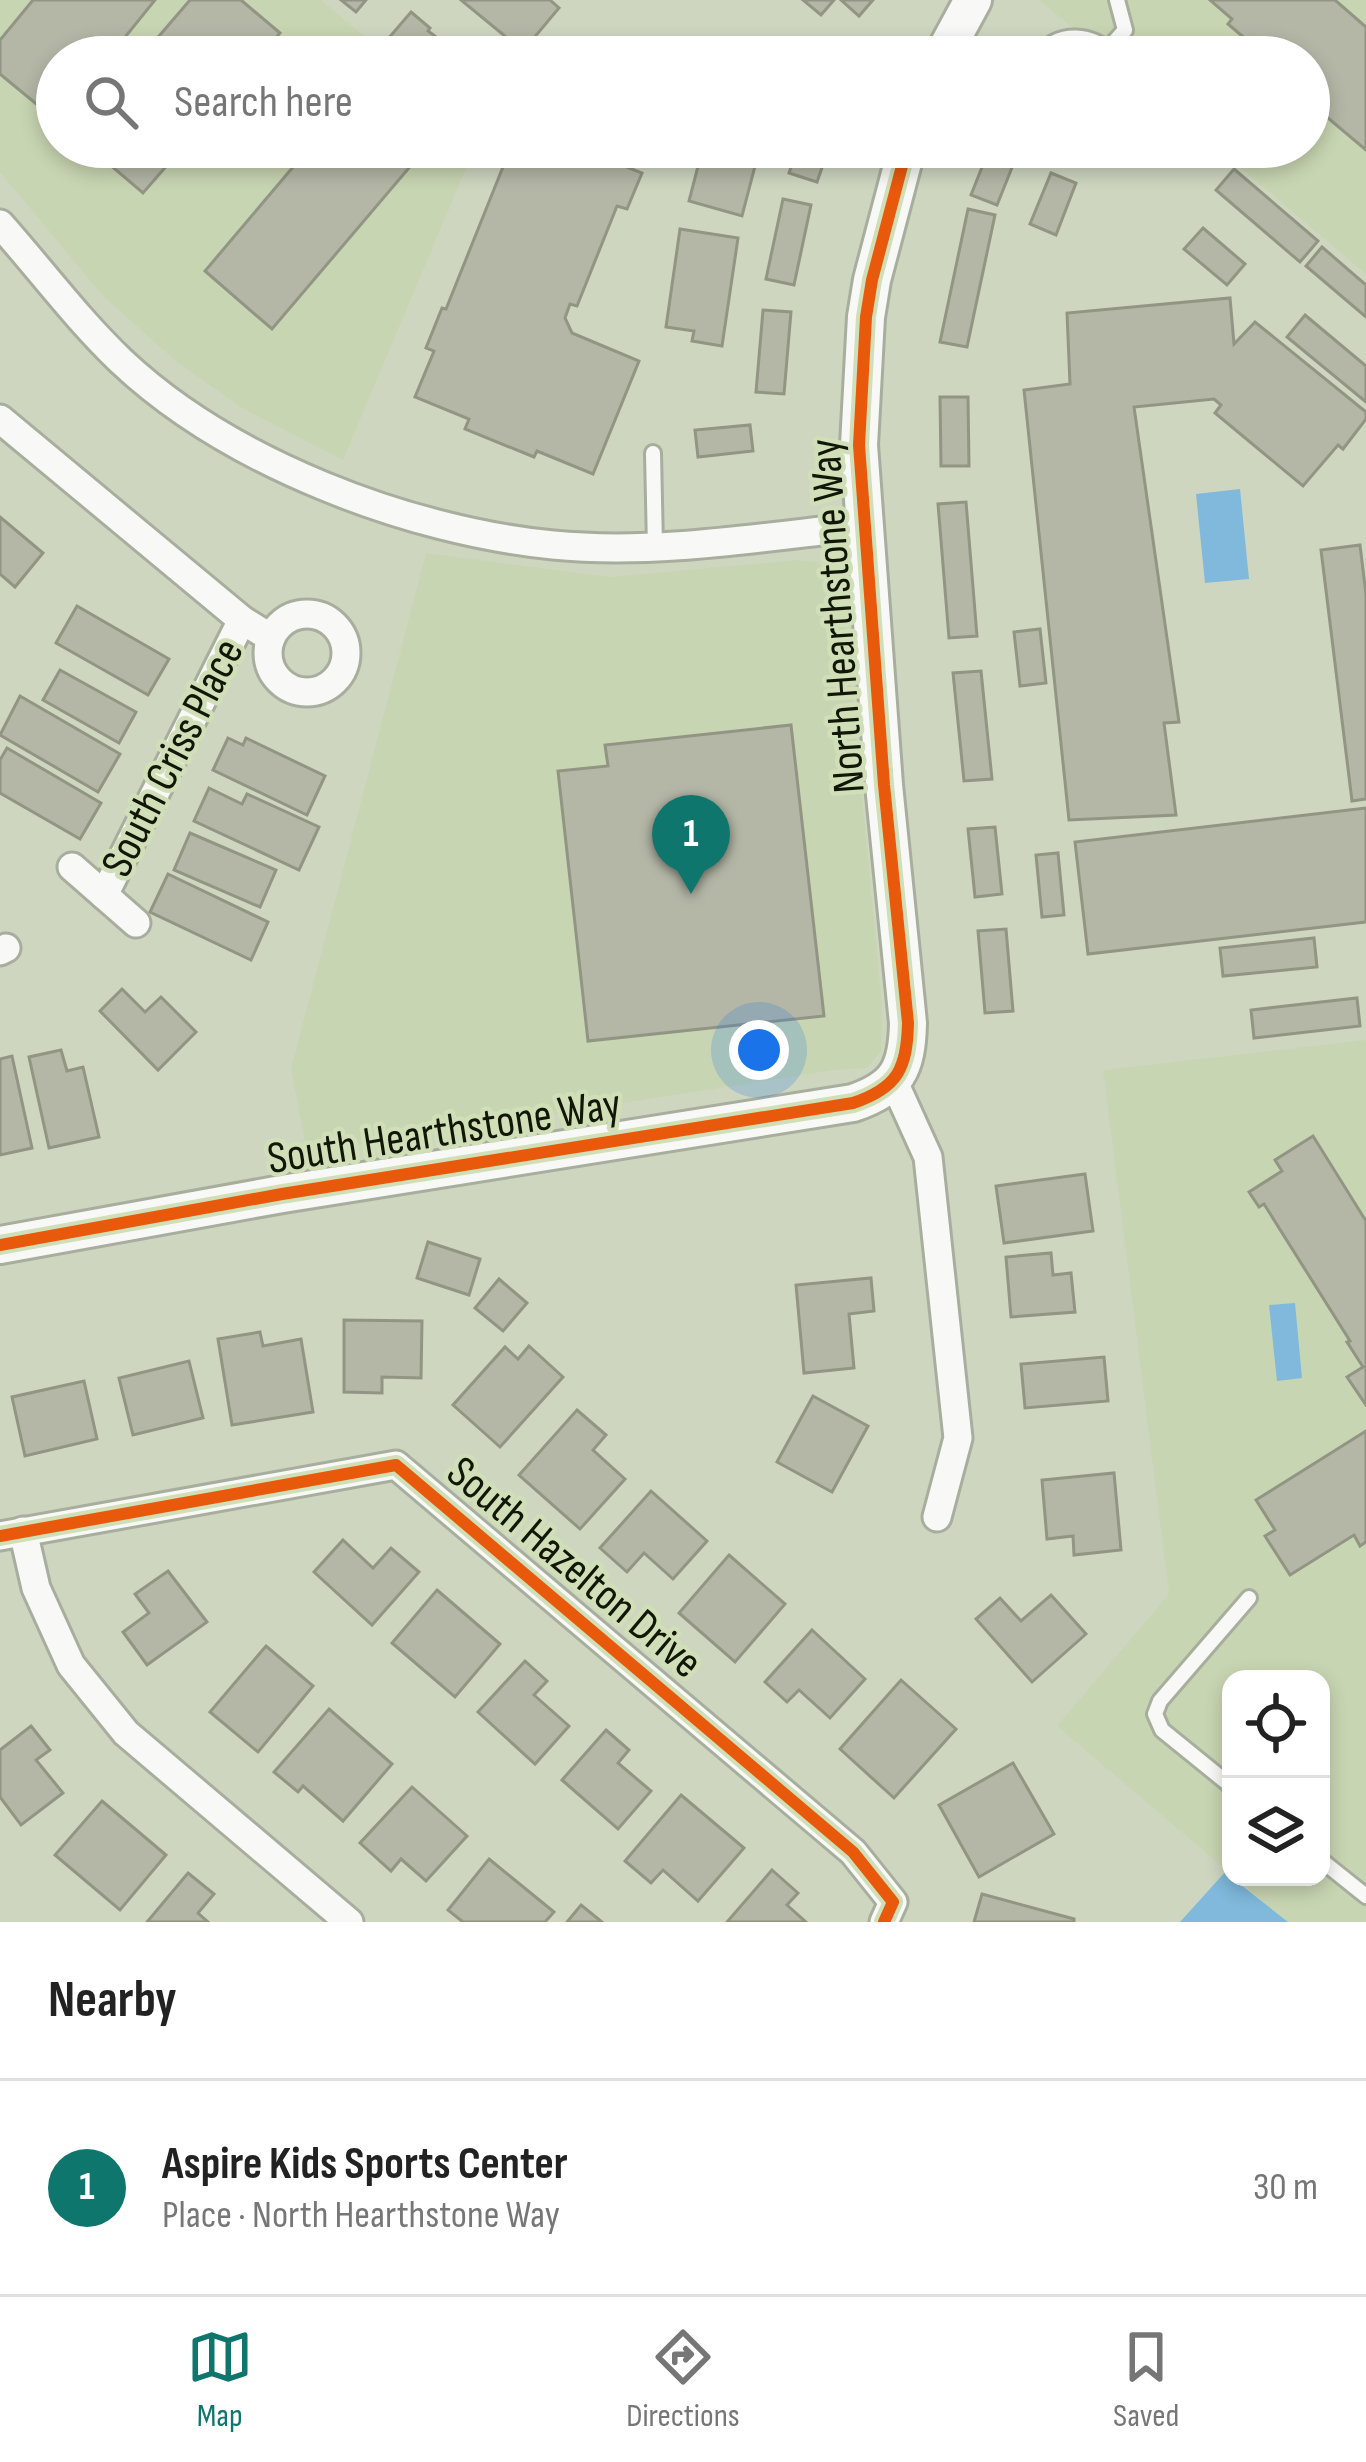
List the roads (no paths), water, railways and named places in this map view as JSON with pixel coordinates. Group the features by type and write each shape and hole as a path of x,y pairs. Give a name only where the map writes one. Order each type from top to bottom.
{"street":[{"path":"954,36 973,0"},
{"name":"North Hearthstone Way","path":"895,1082 907,1053 908,1023 859,445 866,316 901,168"},
{"path":"0,224 123,362 175,404 273,462 343,492 418,518 553,545 655,547 864,526"},
{"path":"0,419 242,620 271,638"},
{"name":"South Criss Place","path":"104,896 242,620"},
{"path":"72,867 136,923"},
{"path":"895,1082 928,1156 958,1438 937,1516"},
{"name":"South Hearthstone Way","path":"0,1245 256,1198 853,1103 895,1082"},
{"name":"South Hazelton Drive","path":"12,1533 396,1465 853,1852 889,1912"},
{"path":"12,1533 71,1665 126,1733 349,1922"}],"lane":[{"path":"1117,0 1125,30 1122,36"},
{"path":"653,453 655,547"},
{"path":"1222,1779 1162,1730 1155,1714 1160,1701 1250,1598"},
{"path":"1330,1867 1366,1896"}],"water":[{"path":"1240,489 1249,579 1205,583 1196,494"},
{"path":"1295,1303 1302,1378 1277,1381 1269,1305"},
{"path":"1222,1876 1222,1886 1242,1886 1288,1922 1180,1922"}],"place":[{"name":"Aspire Kids Sports Center","path":"691,894"}]}
